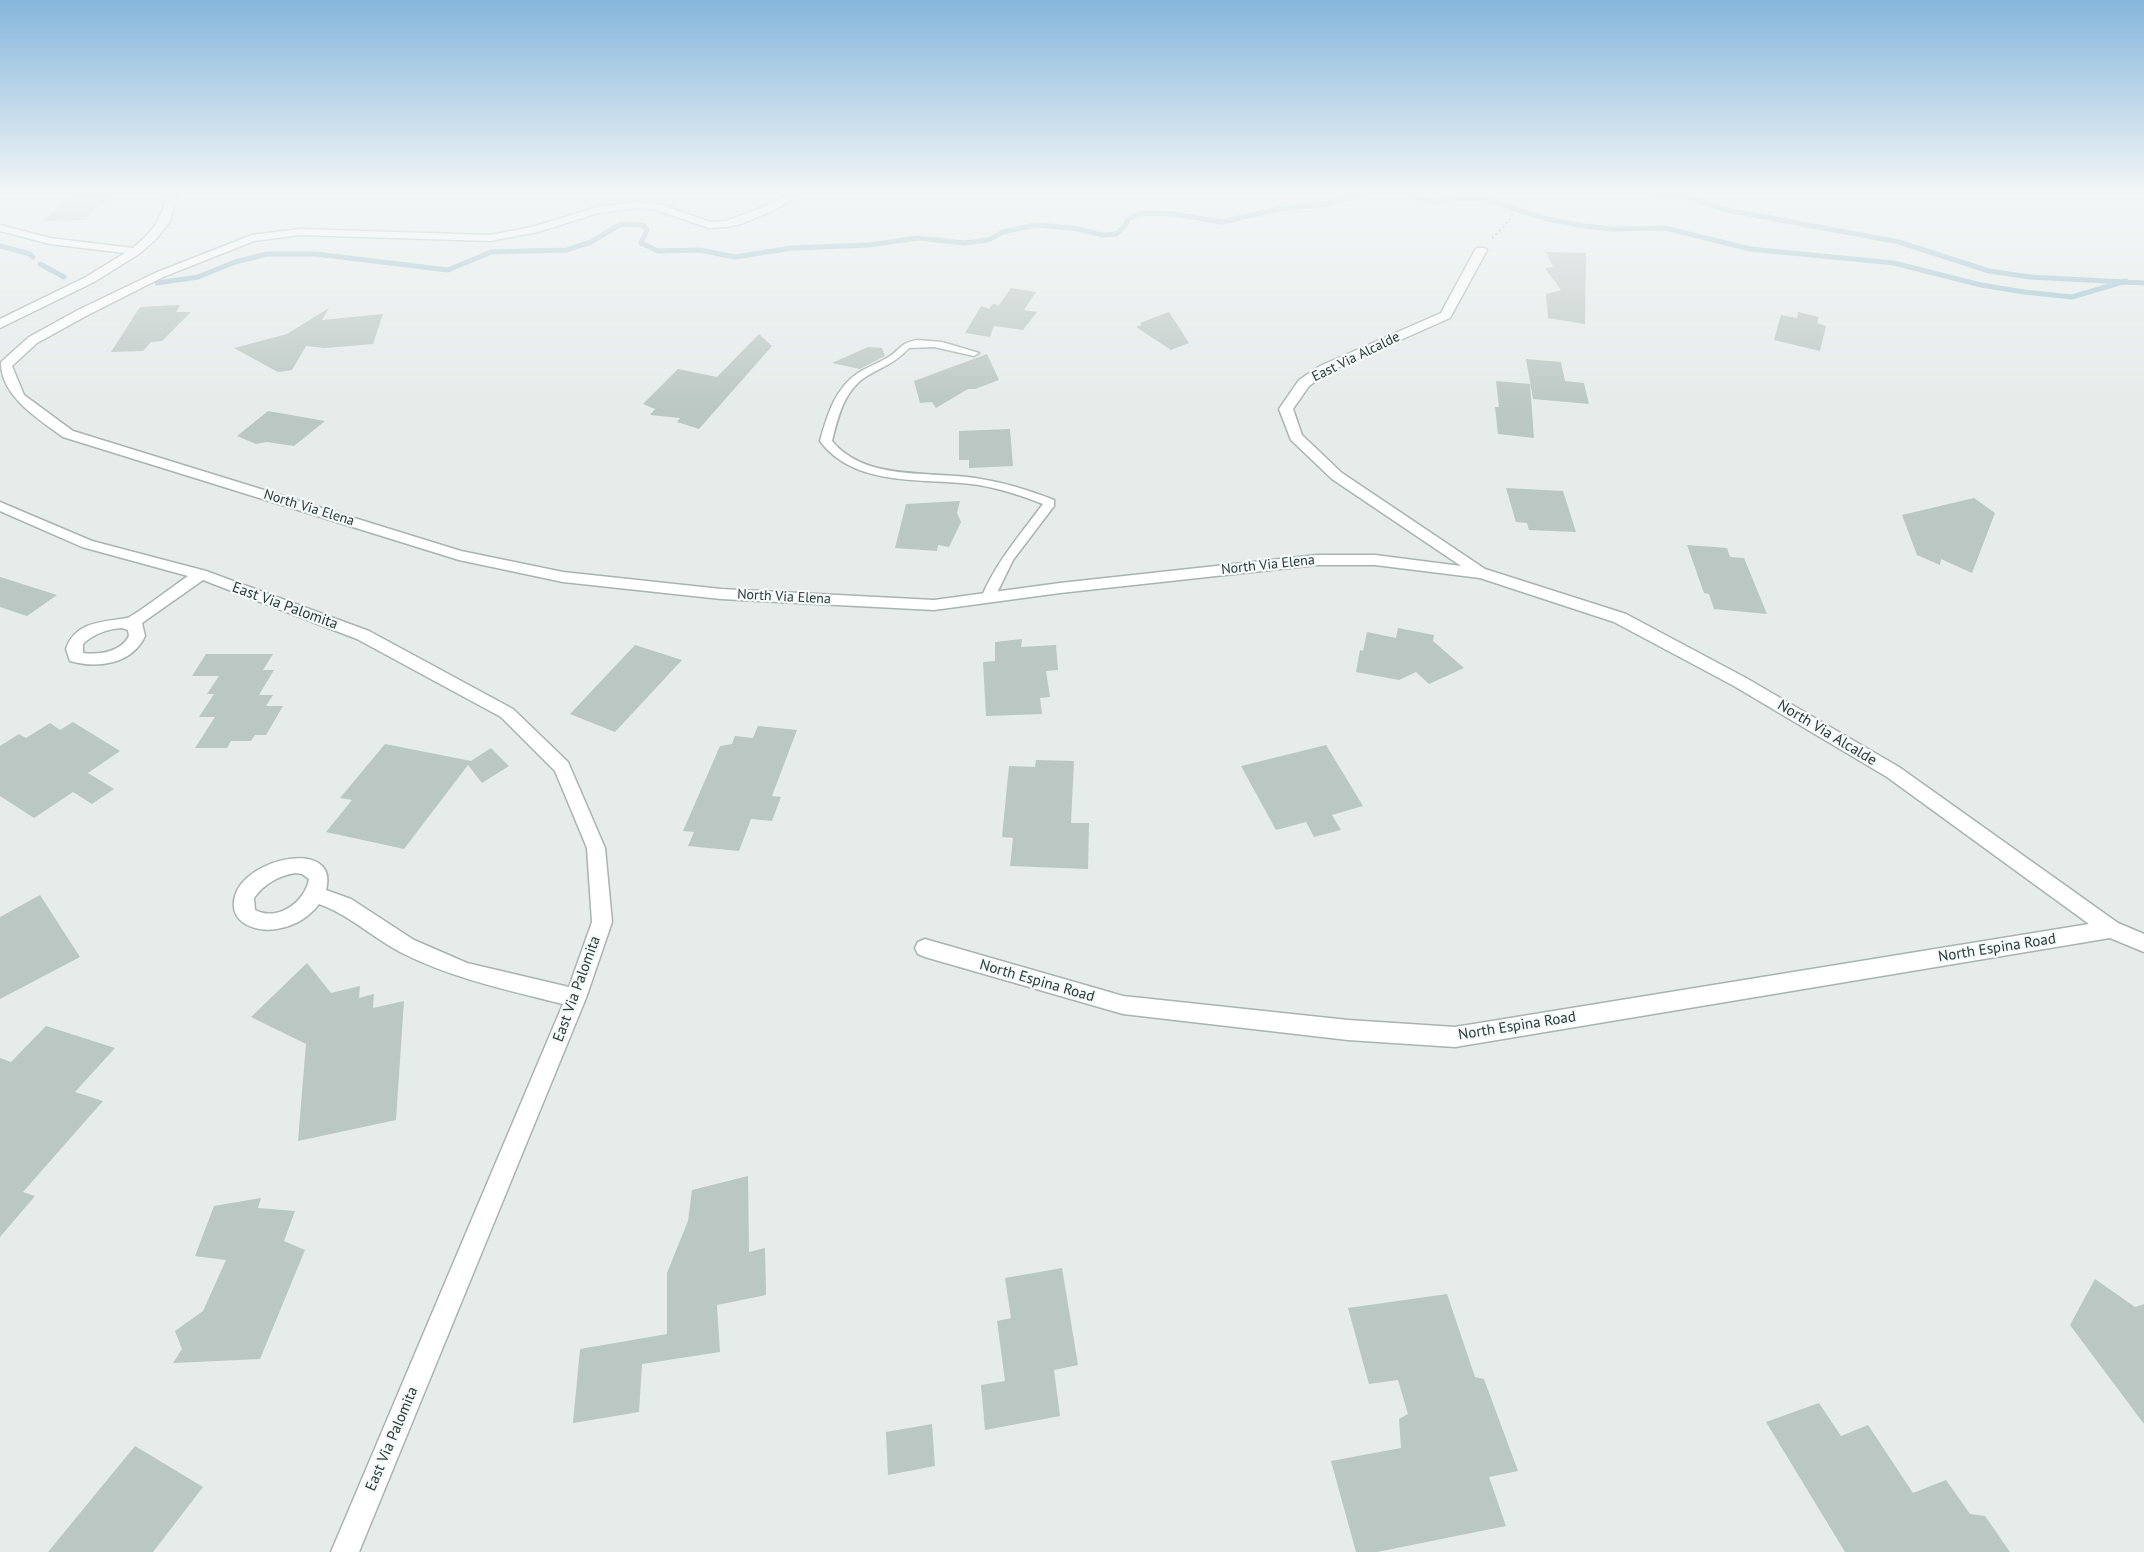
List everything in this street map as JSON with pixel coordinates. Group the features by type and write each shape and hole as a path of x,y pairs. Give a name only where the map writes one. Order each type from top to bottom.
{"street":[{"path":"0,324 88,280 110,266"},
{"name":"North Via Elena","path":"182,266 82,313 33,340 5,365 18,397 68,434 459,555 563,577 721,594 934,605 1317,560 1375,560 1482,573"},
{"name":"East Via Alcalde","path":"1472,266 1446,315 1324,369 1304,383 1286,409 1296,436 1337,476 1482,573"},
{"name":"East Via Palomita","path":"0,506 87,544 201,574 363,635 507,713 562,767 596,848 602,922 576,998 345,1552"},
{"name":"North Via Alcalde","path":"1482,573 1620,618 1740,682 1893,772 2111,929 2144,943"},
{"path":"131,623 201,574"},
{"path":"316,895 344,905 407,946 464,971 576,998"},
{"name":"North Espina Road","path":"925,948 1123,1005 1348,1030 1455,1037 2111,929"}],"lane":[{"path":"974,353 923,343 911,343 904,346 898,356 860,376 849,387 833,416 826,441 836,455 864,467 902,476 973,481 1003,486 1050,503 1037,523 1016,547 997,577 988,598"}],"building":[{"path":"1586,266 1585,324 1548,318 1546,294 1561,290 1545,268"},
{"path":"1011,288 1036,292 1024,310 1037,312 1023,330 994,326 990,337 965,333 981,306 989,309 993,304 999,305"},
{"path":"180,305 176,312 191,312 162,341 151,342 143,351 111,352 140,307"},
{"path":"329,308 322,320 383,314 373,344 325,348 306,346 292,370 278,372 234,348 287,334"},
{"path":"1169,312 1189,343 1171,350 1136,327 1142,325 1140,323"},
{"path":"1798,312 1819,317 1817,323 1826,326 1820,351 1774,340 1781,315 1797,318"},
{"path":"759,334 772,346 699,429 677,422 680,418 650,415 655,409 643,404 678,369 717,377"},
{"path":"868,347 882,348 885,356 860,369 832,363"},
{"path":"987,354 999,380 975,389 968,389 936,408 932,402 920,403 914,381"},
{"path":"1526,359 1561,362 1565,381 1584,383 1589,404 1533,399"},
{"path":"1496,381 1530,384 1534,438 1498,434 1495,407 1499,407"},
{"path":"268,411 325,421 294,446 267,442 256,444 237,436"},
{"path":"1010,429 1013,466 969,468 969,460 959,460 959,431"},
{"path":"1506,488 1563,491 1576,532 1529,530 1527,523 1516,522"},
{"path":"1974,498 1995,513 1972,573 1941,559 1940,565 1917,555 1902,515"},
{"path":"960,501 957,513 961,522 949,547 938,545 937,551 895,548 906,504"},
{"path":"1687,545 1727,548 1730,557 1744,558 1767,614 1714,609 1709,594 1704,593"},
{"path":"0,577 57,595 27,616 0,607"},
{"path":"1398,628 1434,635 1433,641 1464,668 1429,684 1416,672 1399,680 1356,672 1360,650 1363,651 1367,632 1396,638"},
{"path":"1022,639 1021,647 1056,645 1058,670 1046,671 1050,697 1040,698 1042,714 986,716 983,662 995,661 995,642"},
{"path":"635,645 682,660 615,732 570,714"},
{"path":"206,654 273,654 263,670 274,670 259,695 273,695 266,706 283,706 266,735 255,735 251,741 231,741 227,748 195,748 215,717 199,717 214,694 207,694 219,676 192,676"},
{"path":"73,722 120,751 88,773 114,789 92,804 73,792 34,818 0,796 0,746 19,734 26,738 50,723 60,730"},
{"path":"758,726 797,730 772,796 781,797 772,821 751,819 739,851 688,846 694,832 683,831 720,746 732,744 735,736 753,738"},
{"path":"385,744 471,761 491,748 509,766 482,783 468,765 404,849 326,832 352,800 340,798"},
{"path":"1326,745 1363,806 1332,815 1341,830 1314,837 1306,822 1276,830 1241,766"},
{"path":"1036,760 1074,761 1071,823 1089,823 1088,869 1010,866 1013,838 1002,837 1009,766 1035,767"},
{"path":"40,895 80,957 0,999 0,917"},
{"path":"307,963 331,993 360,986 359,998 374,994 373,1008 404,1001 396,1120 298,1141 306,1044 251,1017"},
{"path":"46,1026 115,1048 75,1092 103,1101 23,1192 35,1196 0,1237 0,1058 11,1062"},
{"path":"748,1176 749,1252 765,1248 766,1295 717,1305 720,1352 642,1364 639,1412 573,1423 580,1349 667,1334 667,1273 688,1221 692,1190"},
{"path":"261,1198 258,1208 295,1211 284,1241 305,1250 260,1359 173,1363 182,1349 175,1331 203,1311 226,1260 195,1256 214,1206"},
{"path":"1062,1268 1078,1365 1054,1370 1060,1416 985,1430 981,1385 1005,1381 997,1321 1011,1318 1005,1278"},
{"path":"2095,1279 2135,1307 2144,1304 2144,1424 2070,1325"},
{"path":"1447,1294 1475,1377 1484,1379 1518,1471 1489,1477 1506,1526 1377,1552 1356,1552 1331,1461 1401,1448 1399,1419 1408,1414 1398,1380 1369,1384 1348,1308"},
{"path":"1819,1403 1841,1436 1868,1425 1913,1493 1946,1480 1970,1514 1985,1516 2010,1552 1845,1552 1766,1422"},
{"path":"932,1424 935,1466 888,1475 886,1432"},
{"path":"135,1446 203,1487 153,1552 48,1552"}],"waterway":[{"path":"44,266 64,277"},
{"path":"157,283 198,277 224,266"},
{"path":"419,266 448,270 457,266"},
{"path":"1908,266 1981,285 2072,297 2123,282"},
{"path":"1975,266 1989,271 2030,277 2123,282"},
{"path":"2123,282 2144,283"}]}
